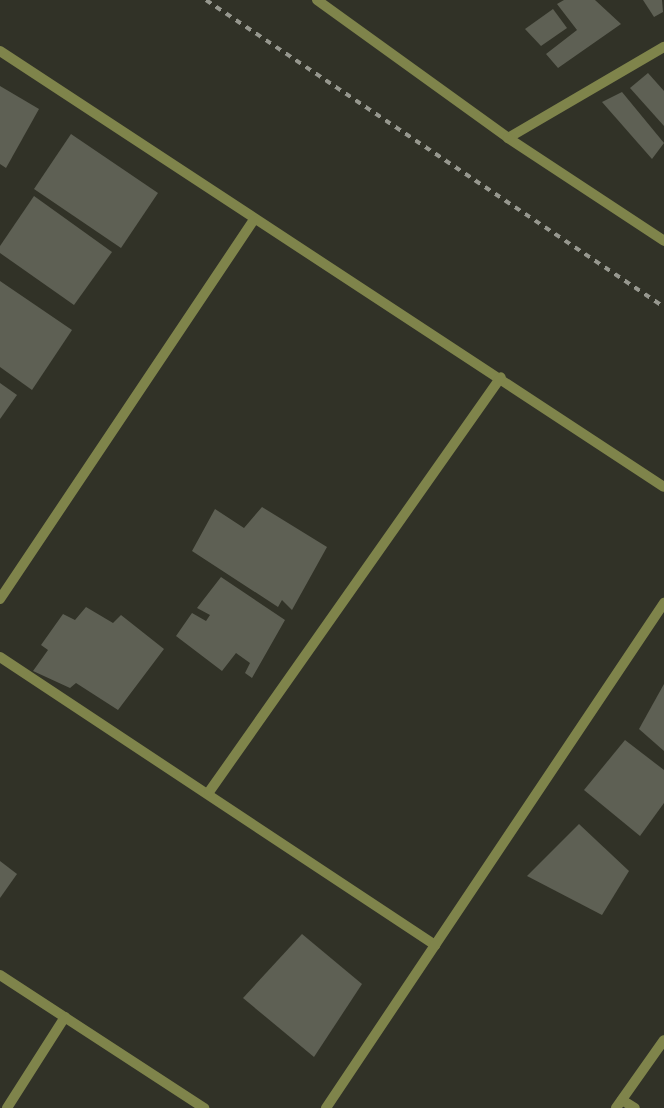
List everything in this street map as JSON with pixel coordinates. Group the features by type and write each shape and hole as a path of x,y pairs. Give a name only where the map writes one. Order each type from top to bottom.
{"street":[{"path":"317,0 508,138 664,241"},
{"path":"508,138 664,47"},
{"path":"0,52 254,220 501,377 664,487"},
{"path":"0,599 254,220"},
{"path":"209,792 501,377"},
{"path":"326,1108 664,603"},
{"path":"0,657 209,792 435,945"},
{"path":"0,976 204,1108"},
{"path":"7,1108 65,1017"},
{"path":"635,1108 619,1104 664,1040"}],"building":[{"path":"564,0 595,0 621,24 558,68 546,54 577,30 557,4"},
{"path":"643,0 662,0 663,12 654,17"},
{"path":"553,9 567,28 541,46 525,29"},
{"path":"648,73 664,91 664,126 630,88"},
{"path":"0,86 39,109 6,168 0,164"},
{"path":"622,92 664,143 652,159 602,102"},
{"path":"71,134 158,193 121,248 34,189"},
{"path":"34,196 112,252 74,305 0,253 0,246"},
{"path":"0,281 72,330 32,390 0,367"},
{"path":"0,383 17,395 0,419"},
{"path":"262,507 327,547 292,610 282,600 278,607 192,551 215,509 244,528"},
{"path":"221,577 285,620 252,678 245,673 250,663 236,653 222,671 176,636 192,613 206,621 210,615 197,608"},
{"path":"86,607 113,623 121,615 164,649 118,710 76,683 70,688 33,671 48,650 41,645 63,614 75,620"},
{"path":"664,684 664,751 639,729"},
{"path":"625,740 664,770 664,803 640,836 584,790"},
{"path":"579,824 629,871 602,915 527,876"},
{"path":"0,861 17,874 0,898"},
{"path":"302,934 362,984 314,1057 243,998"}],"railway":[{"path":"206,0 664,307"}]}
